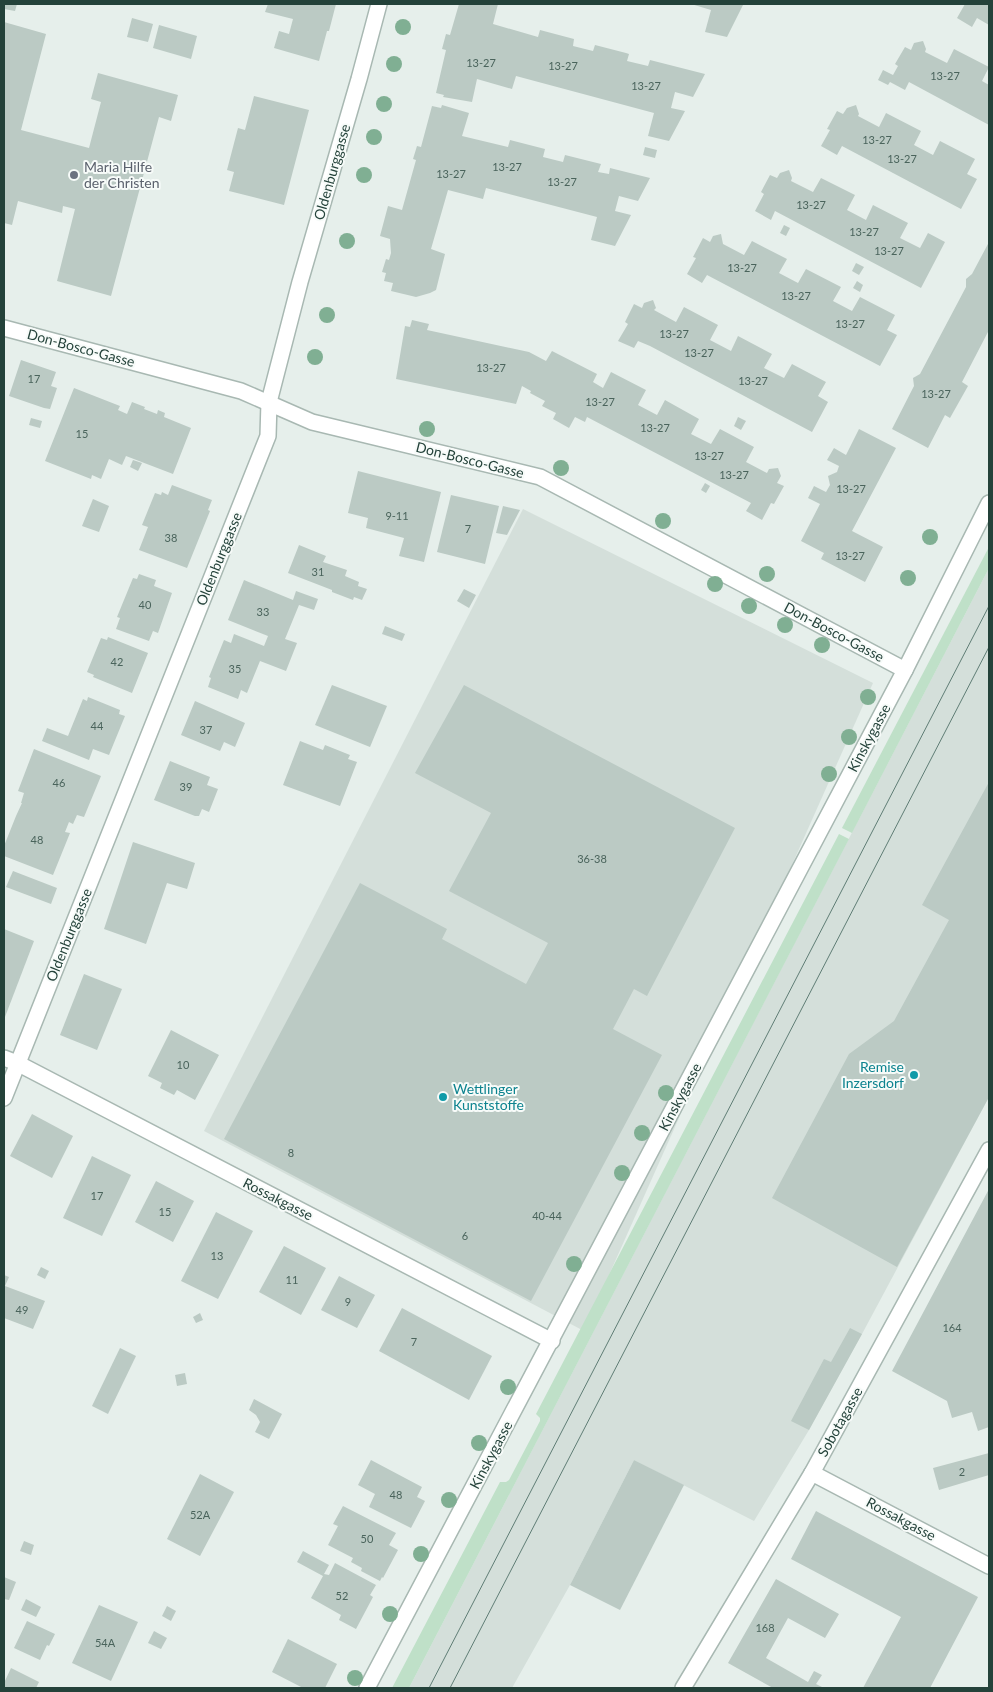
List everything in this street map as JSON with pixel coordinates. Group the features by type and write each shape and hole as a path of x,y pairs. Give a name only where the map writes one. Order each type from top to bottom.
{"street":[{"name":"Oldenburggasse","path":"4,1098 11,1061 268,436 269,402 300,282 379,4"},
{"name":"Don-Bosco-Gasse","path":"4,328 241,391 312,422 540,477 905,670"},
{"name":"Kinskygasse","path":"367,1688 905,670 989,503"},
{"name":"Rossakgasse","path":"11,1061 552,1340"},
{"name":"Sobotagasse","path":"683,1688 812,1473 989,1150"},
{"name":"Rossakgasse","path":"812,1473 989,1566"}],"shaded area":[{"path":"523,509 873,683 584,1331 204,1131"},
{"path":"989,568 989,1097 809,1430 754,1521 634,1460 570,1585 512,1688 409,1688"}],"green space":[{"path":"989,547 989,568 852,833 842,828"},
{"path":"839,834 849,839 409,1688 392,1688 500,1482 509,1480 540,1421 536,1414"}],"building":[{"path":"4,4 17,4 15,11 4,9"},
{"path":"268,4 336,4 319,61 274,48 279,31 289,34 293,19 265,12"},
{"path":"459,4 498,4 493,24 538,37 540,30 574,39 573,46 593,51 595,45 626,53 629,54 627,61 648,66 650,60 705,74 693,97 675,92 671,108 685,111 669,141 648,136 654,113 516,76 512,89 477,79 472,102 443,97 444,95 436,93 446,50 442,49 446,34 450,35"},
{"path":"691,4 743,5 727,37 705,32 711,10"},
{"path":"965,4 989,4 989,25 977,18 972,27 957,18"},
{"path":"132,18 153,24 148,42 127,37"},
{"name":"Maria Hilfe der Christen","path":"4,22 46,34 21,130 89,148 101,102 91,99 98,73 178,95 171,121 159,117 111,296 57,281 75,209 63,206 62,213 18,201 12,225 4,223"},
{"path":"159,25 197,36 191,59 153,48"},
{"path":"923,41 926,49 925,52 947,63 954,49 989,67 982,81 989,85 989,125 909,82 905,90 890,82 888,85 878,80 883,70 893,75 898,66 895,64 905,47 911,50 914,43"},
{"path":"254,96 309,110 284,205 229,191 234,172 227,170 238,128 245,130"},
{"path":"442,105 469,113 462,136 508,147 510,140 545,149 543,157 563,162 565,155 601,164 598,172 609,174 610,168 650,178 638,201 619,196 615,211 631,215 615,246 591,240 597,217 486,188 483,199 448,190 431,249 445,254 436,290 416,297 391,291 393,283 384,281 386,273 382,272 386,259 389,260 391,253 390,239 380,236 388,206 402,210 416,160 413,159 417,146 421,147 432,106 441,108"},
{"path":"856,105 858,116 879,127 886,113 921,131 914,145 933,155 940,141 975,159 967,174 977,179 961,209 842,146 837,155 821,146 830,130 827,129 837,111 843,114 847,108"},
{"path":"645,147 657,150 655,158 643,155"},
{"path":"789,170 792,178 791,181 813,192 821,178 855,195 847,210 866,220 873,205 908,223 900,238 920,248 928,233 945,242 921,288 775,211 771,220 755,211 764,194 761,192 770,175 777,178 780,173"},
{"path":"784,225 790,228 786,236 780,233"},
{"path":"721,234 723,244 744,255 752,241 787,259 779,273 798,283 806,269 841,287 833,301 852,311 860,297 895,315 887,330 897,335 880,366 707,275 702,283 687,274 696,258 693,257 703,238 710,242 713,236"},
{"path":"989,242 989,330 962,382 968,386 950,418 945,415 928,448 892,429 914,386 913,378 920,374 966,287 966,279 972,274"},
{"path":"856,263 864,267 859,275 852,271"},
{"path":"857,281 863,285 860,292 853,288"},
{"path":"653,300 656,308 654,310 676,322 684,307 718,325 710,340 731,351 738,336 772,354 764,368 784,378 792,364 826,382 818,396 828,402 812,432 650,346 638,341 634,348 618,341 628,324 625,322 634,304 642,308 644,303"},
{"path":"412,320 429,324 427,330 529,352 546,361 552,351 597,374 593,382 603,388 611,372 646,390 638,405 657,415 665,400 699,419 691,434 711,444 720,429 754,447 746,462 767,473 769,469 778,468 781,476 777,483 784,486 774,504 771,503 762,520 746,511 751,503 587,417 585,422 575,417 569,428 553,419 556,413 542,406 545,401 522,386 516,404 396,379 405,326 410,327"},
{"path":"21,360 56,372 51,386 57,388 50,409 9,396"},
{"path":"74,388 120,406 118,410 127,414 132,402 157,414 158,410 165,413 164,417 191,428 173,474 126,456 122,465 109,459 101,479 92,475 91,479 45,461"},
{"path":"738,417 746,421 741,430 734,426"},
{"path":"31,418 42,421 40,428 29,425"},
{"path":"859,429 896,448 852,531 883,547 865,582 821,559 824,553 801,541 820,504 808,498 814,486 826,492 830,485 828,476 837,472 839,466 827,460 834,448 846,455"},
{"path":"133,460 142,463 138,471 130,467"},
{"path":"358,471 441,492 424,562 399,556 404,538 366,528 368,518 348,513"},
{"path":"705,483 710,486 706,493 701,490"},
{"path":"172,485 212,500 208,510 210,511 187,568 139,550 148,527 142,525 155,493 161,495 162,492 168,495"},
{"path":"451,495 499,506 485,564 437,552"},
{"path":"93,499 109,506 99,532 82,526"},
{"path":"503,506 520,510 507,535 496,533"},
{"path":"299,545 326,556 323,562 347,570 345,576 359,582 358,586 367,589 362,600 354,597 353,600 288,573"},
{"path":"139,574 156,580 154,586 172,593 158,633 153,631 149,641 116,629 120,618 117,617 133,578 137,579"},
{"path":"244,580 293,600 296,591 318,599 314,610 299,605 285,639 297,643 286,671 260,661 247,693 241,690 238,699 208,687 211,678 209,677 224,640 231,643 234,634 264,646 268,636 228,620"},
{"path":"464,589 476,595 469,608 457,601"},
{"path":"385,626 405,634 402,641 382,634"},
{"path":"108,637 148,653 132,693 93,677 94,675 87,672 101,638 107,640"},
{"path":"332,685 387,706 370,747 315,725"},
{"name":"Wettlinger Kunststoffe","path":"464,685 735,828 647,996 634,989 613,1029 662,1055 531,1301 224,1139 360,883 447,929 442,939 526,984 548,943 449,891 491,813 415,773"},
{"path":"88,697 120,710 119,714 125,716 109,755 93,749 89,760 42,741 47,728 68,736 83,699 87,701"},
{"path":"195,701 245,723 235,747 224,742 220,751 181,735"},
{"path":"300,741 323,750 325,745 350,755 348,759 357,762 340,806 283,785"},
{"path":"34,749 101,776 84,817 77,815 73,824 69,822 65,832 70,833 53,875 4,856 4,846 22,803 24,793 18,791"},
{"path":"170,761 210,777 207,785 218,789 209,812 202,809 199,816 195,816 154,800"},
{"name":"Remise Inzersdorf","path":"989,782 989,1097 897,1267 772,1198 849,1054 894,1021 949,920 922,905"},
{"path":"133,842 195,863 187,889 167,883 146,944 104,929"},
{"path":"13,871 57,888 51,904 6,887"},
{"path":"4,929 34,941 5,1017 4,1016"},
{"path":"84,974 122,989 97,1050 60,1035"},
{"path":"171,1030 219,1055 195,1100 177,1090 174,1095 160,1088 162,1083 148,1076"},
{"path":"32,1114 73,1136 52,1178 10,1156"},
{"path":"92,1156 131,1175 102,1236 63,1218"},
{"path":"156,1181 194,1201 173,1242 135,1222"},
{"path":"989,1189 989,1427 978,1431 972,1412 952,1418 947,1401 892,1371"},
{"path":"216,1212 253,1231 218,1299 181,1281"},
{"path":"284,1246 326,1268 301,1315 259,1292"},
{"path":"41,1267 49,1271 45,1279 37,1275"},
{"path":"4,1275 9,1277 5,1286 45,1301 33,1329 4,1318"},
{"path":"339,1276 375,1295 357,1328 321,1310"},
{"path":"402,1308 492,1356 469,1400 379,1351"},
{"path":"200,1313 203,1320 196,1323 193,1317"},
{"path":"850,1328 862,1334 809,1430 791,1421 824,1359 831,1362"},
{"path":"120,1348 136,1356 108,1414 92,1406"},
{"path":"185,1373 187,1384 177,1386 175,1375"},
{"path":"254,1399 282,1414 269,1439 255,1432 260,1422 256,1415 249,1410"},
{"path":"989,1453 989,1475 939,1490 933,1468"},
{"path":"371,1460 422,1487 417,1497 425,1501 411,1528 369,1507 375,1494 358,1485"},
{"path":"634,1460 684,1485 620,1610 570,1585"},
{"path":"200,1474 234,1492 200,1556 167,1539"},
{"path":"343,1506 396,1533 389,1545 398,1550 380,1581 361,1571 362,1568 351,1562 353,1558 328,1545 338,1526 333,1524"},
{"path":"816,1511 978,1597 930,1688 863,1688 901,1617 791,1559"},
{"path":"24,1541 34,1545 31,1555 20,1551"},
{"path":"303,1551 329,1565 324,1574 329,1575 335,1563 376,1585 370,1595 373,1597 356,1629 339,1620 341,1615 311,1598 323,1576 297,1562"},
{"path":"4,1577 16,1582 9,1600 4,1599"},
{"path":"776,1579 839,1614 825,1638 788,1618 766,1658 808,1682 814,1671 822,1675 816,1684 824,1688 773,1688 728,1663"},
{"path":"26,1599 41,1607 36,1617 21,1610"},
{"path":"99,1605 138,1622 111,1681 72,1663"},
{"path":"167,1606 176,1611 171,1621 162,1616"},
{"path":"27,1621 55,1634 40,1660 14,1648"},
{"path":"154,1631 167,1638 161,1649 148,1643"},
{"path":"288,1639 337,1664 325,1688 303,1688 272,1672"},
{"path":"11,1668 39,1682 36,1688 4,1688 4,1683"}],"tram line":[{"path":"429,1688 989,606"},
{"path":"450,1688 989,647"}],"place":[{"name":"Maria Hilfe der Christen","path":"74,175"},
{"name":"Remise Inzersdorf","path":"914,1075"},
{"name":"Wettlinger Kunststoffe","path":"443,1097"}]}
